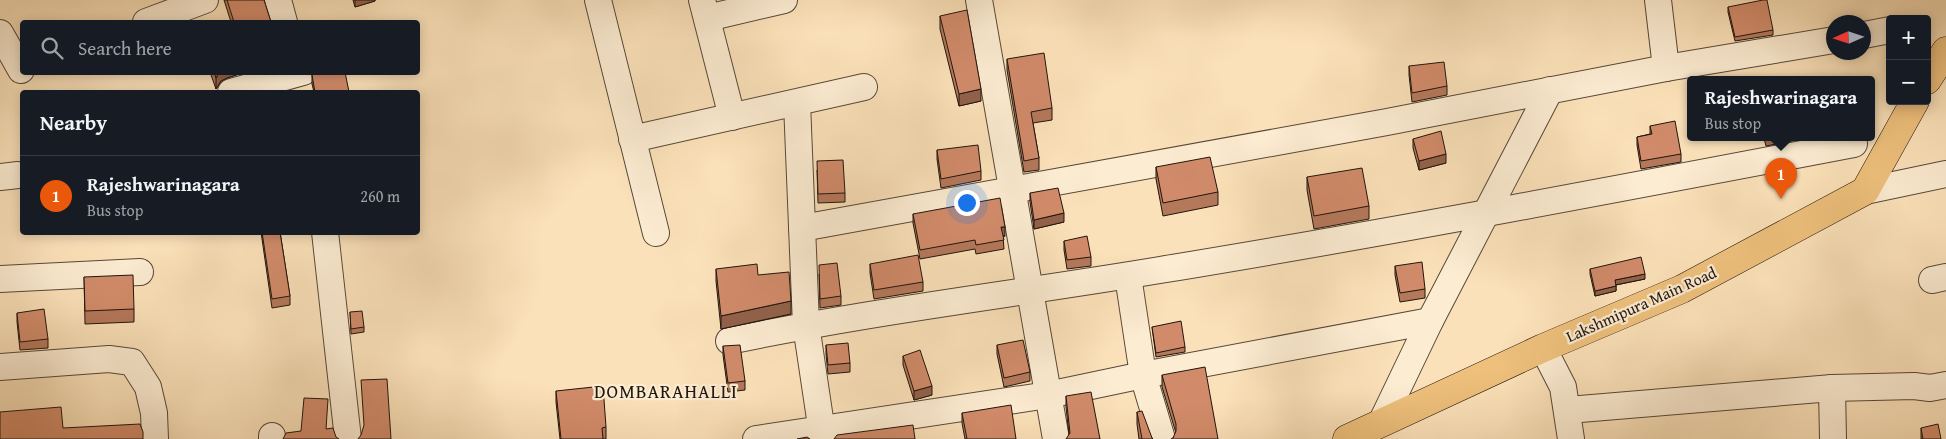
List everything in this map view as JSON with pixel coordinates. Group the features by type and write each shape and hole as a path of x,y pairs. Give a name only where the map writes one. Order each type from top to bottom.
{"main road":[{"path":"1931,74 1946,52"},
{"path":"1865,192 1914,105"},
{"name":"Lakshmipura Main Road","path":"1347,439 1382,421 1543,348 1682,289 1865,192"}],"street":[{"path":"151,20 205,0"},
{"path":"278,0 283,20"},
{"path":"598,0 656,233"},
{"path":"732,117 705,9 784,0"},
{"path":"979,0 1056,439"},
{"path":"1658,0 1666,68"},
{"path":"1871,34 1886,31"},
{"path":"0,33 14,70"},
{"path":"802,228 1011,191 1666,68 1826,41"},
{"path":"241,90 299,78"},
{"path":"632,139 864,88"},
{"path":"1382,421 1430,321 1550,90"},
{"path":"797,103 806,325 822,434"},
{"path":"729,341 806,325 1128,276 1486,213 1854,144"},
{"path":"1865,192 1946,174"},
{"path":"325,235 348,439"},
{"path":"0,279 140,272"},
{"path":"1128,276 1144,375 1162,439"},
{"path":"756,439 822,434 1048,395 1430,321"},
{"path":"1543,348 1563,387 1571,439"},
{"path":"0,367 109,359 132,362 148,386 154,413 155,439"},
{"path":"1568,410 1832,388 1914,386 1930,388 1946,385"},
{"path":"1832,388 1833,439"}],"building":[{"path":"227,0 264,0 270,20 233,20"},
{"path":"1767,0 1773,30 1735,37 1728,7"},
{"path":"967,10 981,89 959,94 940,16"},
{"path":"1044,53 1052,108 1031,112 1039,158 1024,161 1007,59"},
{"path":"1444,62 1447,86 1412,93 1409,66"},
{"path":"312,75 346,75 349,90 315,90"},
{"path":"1675,121 1681,154 1641,161 1637,137 1652,134 1650,126"},
{"path":"1441,131 1446,154 1419,161 1413,139"},
{"path":"978,145 981,171 941,179 937,150"},
{"path":"1210,157 1218,192 1163,203 1156,167"},
{"path":"843,160 845,193 818,194 817,161"},
{"path":"1362,168 1369,206 1314,216 1307,177"},
{"path":"1058,188 1064,213 1034,220 1030,193"},
{"path":"1000,198 1005,227 1001,227 1004,240 976,245 975,240 920,250 913,214"},
{"path":"262,235 280,235 290,296 272,299"},
{"path":"1087,236 1091,257 1067,260 1064,241"},
{"path":"918,255 923,282 874,290 870,264"},
{"path":"1641,257 1645,274 1615,280 1616,286 1595,291 1590,269"},
{"path":"1422,262 1425,289 1400,293 1395,266"},
{"path":"837,263 841,296 820,299 819,265"},
{"path":"757,264 758,275 789,272 791,301 721,316 716,269"},
{"path":"133,275 134,309 85,311 84,277"},
{"path":"44,309 48,339 20,342 17,313"},
{"path":"362,311 364,327 351,329 350,312"},
{"path":"1181,321 1185,347 1156,353 1152,327"},
{"path":"1023,340 1030,372 1004,378 997,345"},
{"path":"848,343 850,363 828,365 826,345"},
{"path":"740,345 745,381 728,383 723,346"},
{"path":"920,350 932,386 914,391 903,356"},
{"path":"1205,367 1218,439 1171,439 1176,431 1176,424 1162,375"},
{"path":"387,379 391,439 358,439 364,425 361,380"},
{"path":"603,386 606,427 602,428 603,439 561,439 556,391"},
{"path":"1091,392 1100,439 1066,439 1070,433 1066,396"},
{"path":"304,398 328,399 326,429 333,428 336,437 339,439 283,439 286,433 301,431"},
{"path":"1011,405 1016,439 967,439 962,413"},
{"path":"61,407 63,428 140,424 143,439 0,439 0,412"},
{"path":"1142,411 1153,439 1142,439 1137,412"},
{"path":"1938,424 1941,439 1923,439 1921,428"},
{"path":"913,425 915,439 834,439 837,435"}],"place":[{"name":"Rajeshwarinagara","path":"1781,199"}],"district":[{"name":"DOMBARAHALLI","path":"666,391"}]}
